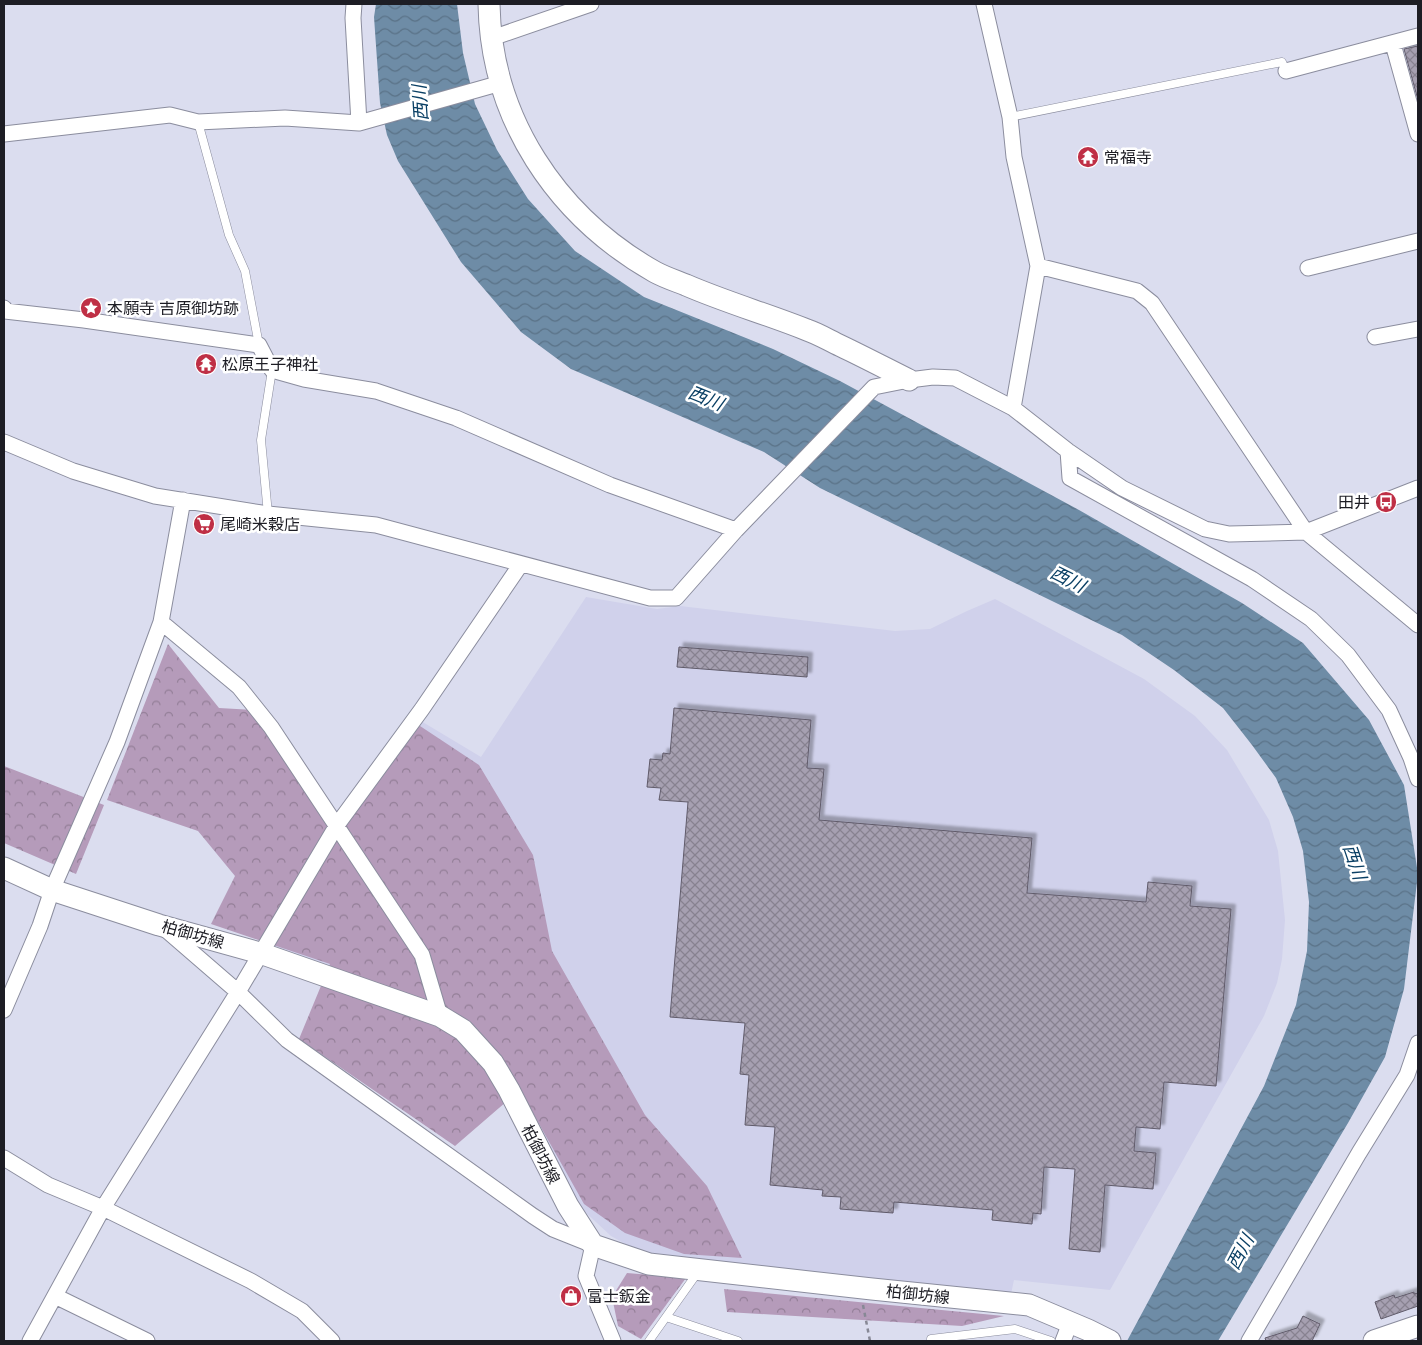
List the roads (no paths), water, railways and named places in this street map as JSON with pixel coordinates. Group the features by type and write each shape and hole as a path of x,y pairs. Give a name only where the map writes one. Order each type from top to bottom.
{"main road":[{"path":"489,4 492,38 501,83 511,113 522,137 545,175 580,215 605,239 656,273 706,294 809,330 909,380"},
{"name":"柏御坊線","path":"4,868 52,890 159,925 260,953 440,1016 462,1030 493,1064 509,1090 568,1206 593,1245 649,1264 699,1271 1029,1305 1074,1331 1110,1341"},
{"path":"1374,1341 1418,1326"}],"street":[{"path":"354,4 353,26 364,122"},
{"path":"492,38 591,4"},
{"path":"984,4 1010,117 1014,157 1038,266 1013,408"},
{"path":"1286,71 1418,36"},
{"path":"1393,44 1418,134"},
{"path":"4,134 170,115 198,122 285,118 364,122 501,83"},
{"path":"1308,268 1418,241"},
{"path":"1038,266 1137,291 1152,303 1306,532 1418,625"},
{"path":"4,308 5,311 84,320 258,345 272,370 304,379 376,391 456,418 610,485 736,530"},
{"path":"1375,337 1418,329"},
{"path":"4,442 73,471 155,496 268,514 376,526 650,598 676,598 776,487 874,387 909,380 932,377 955,378 1013,408 1068,451 1122,488 1205,529 1229,534 1306,532 1418,488"},
{"path":"1068,451 1070,478 1252,579 1311,618 1348,655 1389,710 1411,758 1418,779"},
{"path":"4,1010 40,926 52,890 117,742 161,622 183,500"},
{"path":"30,1341 103,1208 238,992 337,825 422,709 520,564"},
{"path":"161,622 239,687 271,727 422,955 440,1016"},
{"path":"159,925 238,992 287,1040 553,1230 593,1245 586,1276 613,1341"},
{"path":"1250,1341 1359,1153 1407,1075 1418,1044"},
{"path":"4,1158 48,1185 103,1208 251,1281 302,1311 332,1341"},
{"path":"55,1296 147,1341"}],"lane":[{"path":"1010,117 1282,62 1286,71"},
{"path":"198,122 229,235 245,271 258,345"},
{"path":"268,514 261,440 272,370"},
{"path":"649,1341 699,1271"},
{"path":"666,1317 738,1341"},
{"path":"931,1341 931,1339 1015,1329 1051,1341"}],"water":[{"name":"西川","path":"376,4 457,4 463,53 475,104 497,150 528,199 575,251 644,297 773,349 840,381 1079,510 1242,603 1303,643 1369,720 1404,785 1418,874 1404,989 1385,1057 1348,1123 1218,1341 1127,1341 1264,1086 1296,1005 1307,951 1309,902 1303,851 1293,817 1276,778 1223,708 1174,670 1122,635 820,488 764,452 571,369 521,332 461,262 398,161 387,135 380,103 374,17"}],"place":[{"name":"常福寺","path":"1088,157"},
{"name":"本願寺 吉原御坊跡","path":"91,308"},
{"name":"松原王子神社","path":"206,364"},
{"name":"田井","path":"1386,502"},
{"name":"尾崎米穀店","path":"204,524"},
{"name":"富士鈑金","path":"571,1296"}]}
